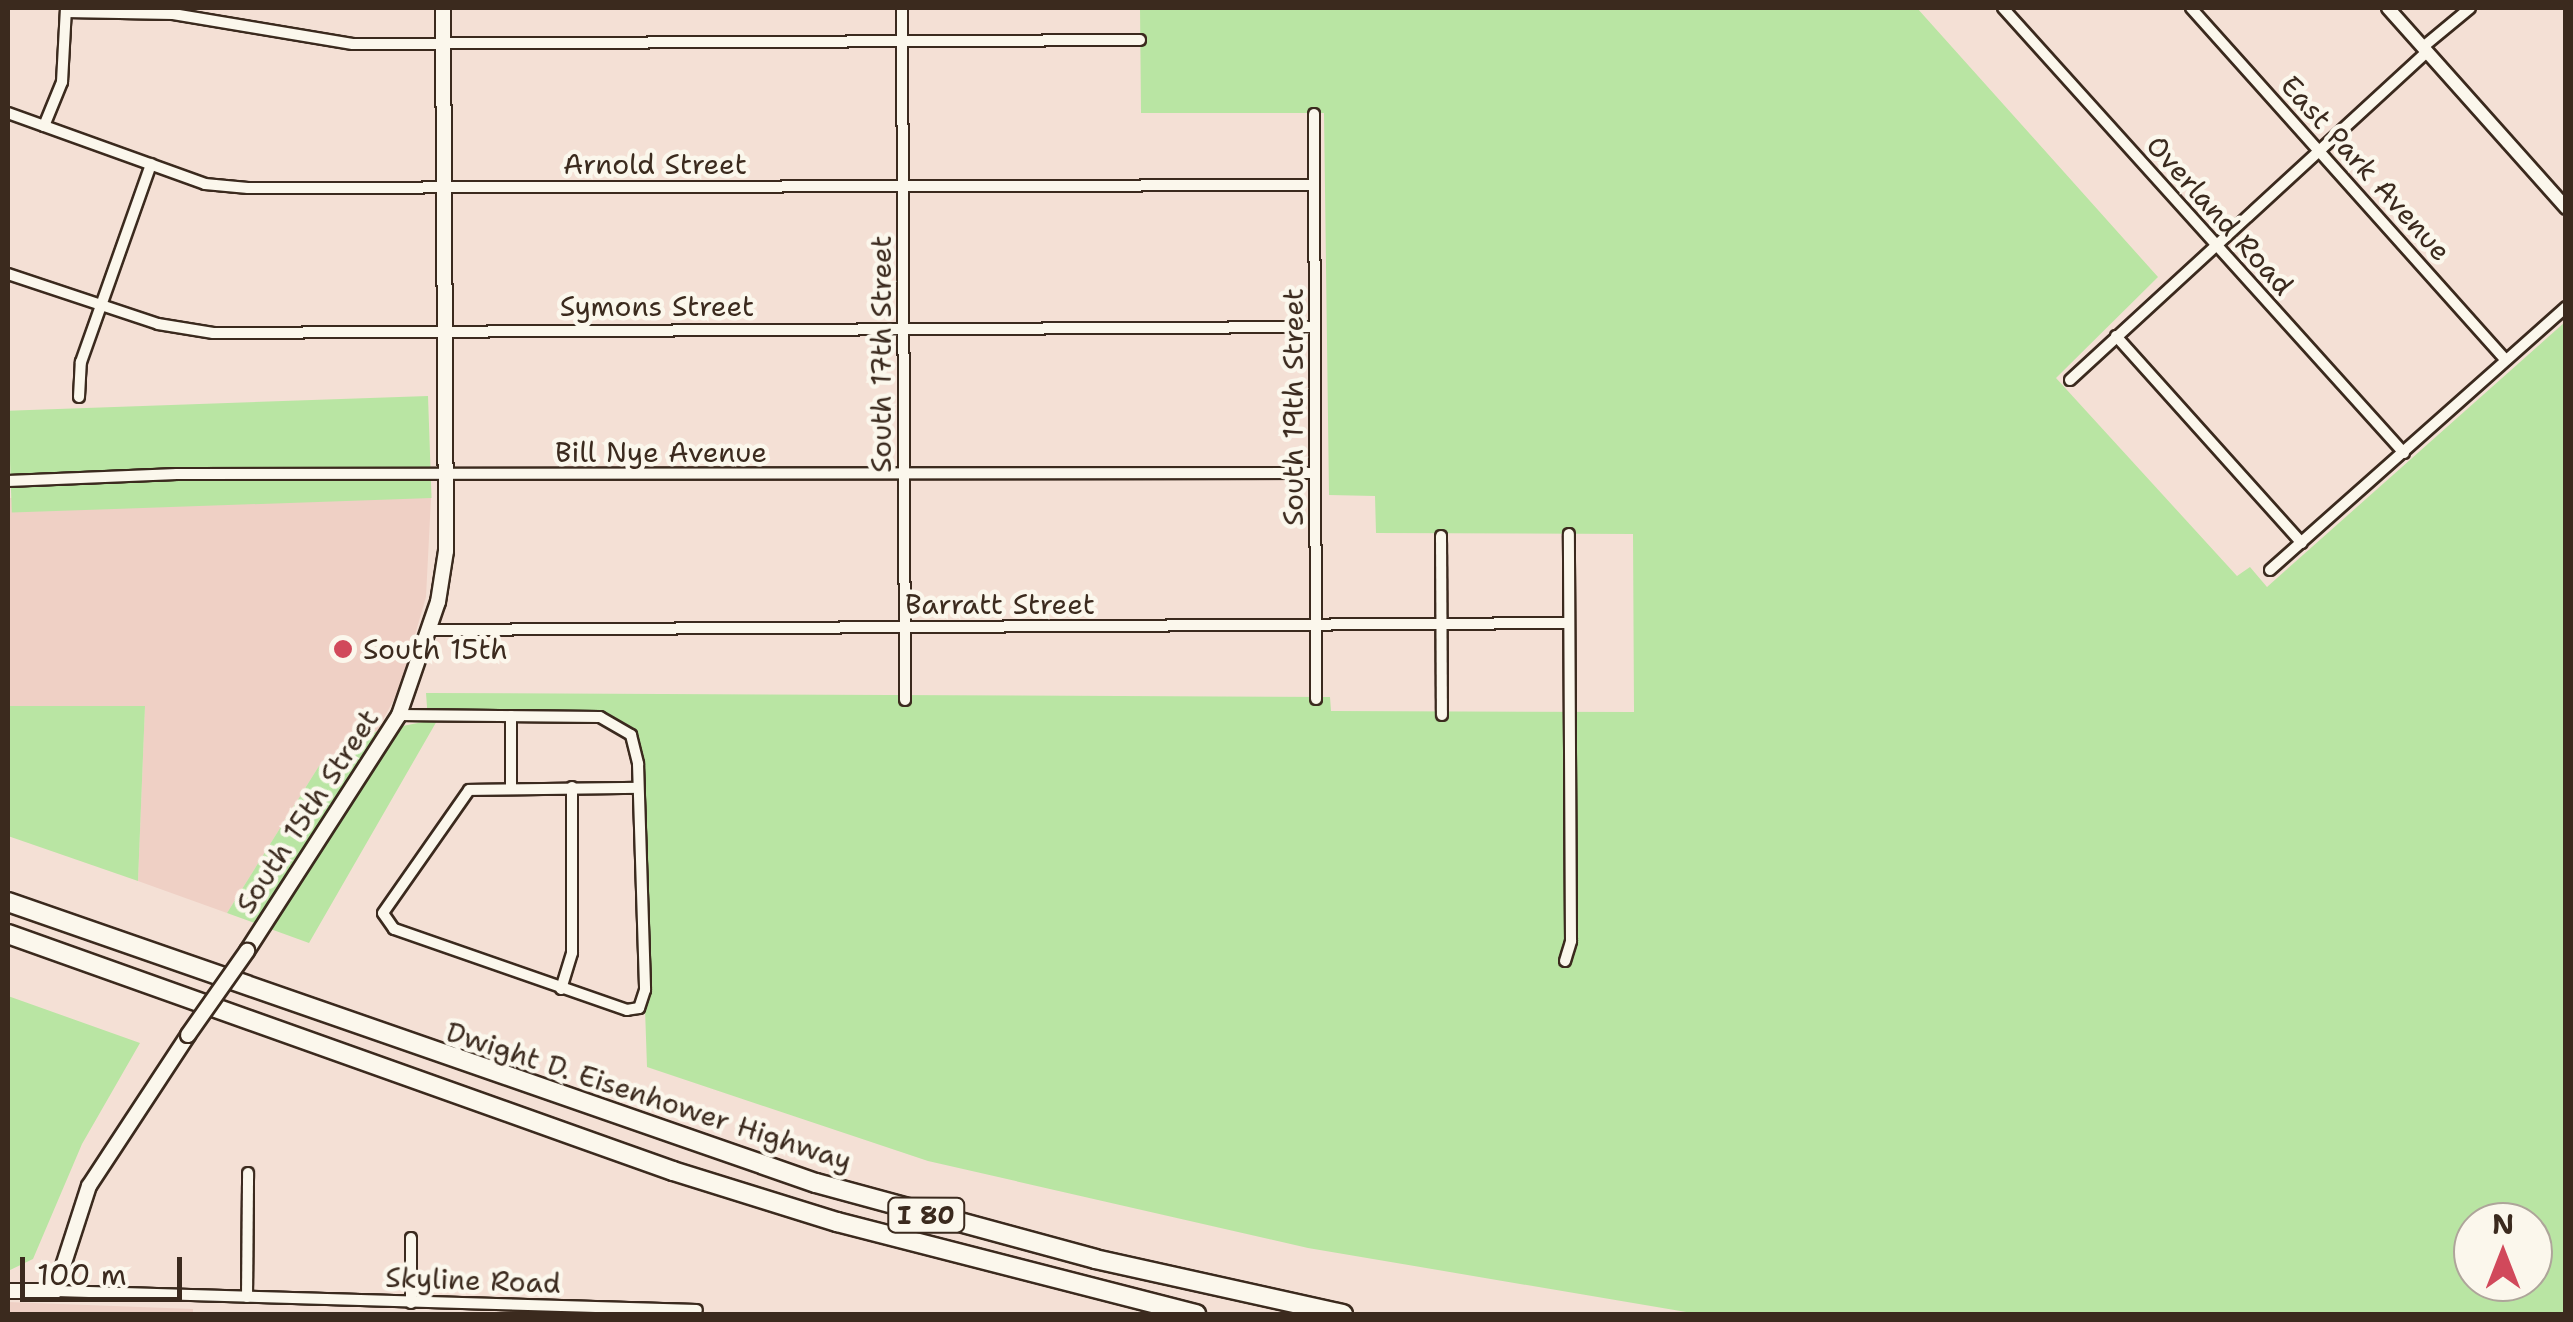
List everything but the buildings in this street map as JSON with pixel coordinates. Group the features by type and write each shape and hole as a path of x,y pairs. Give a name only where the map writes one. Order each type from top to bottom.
{"highway":[{"name":"Dwight D. Eisenhower Highway","path":"8,902 762,1166 1059,1250 1343,1314"},
{"name":"Dwight D. Eisenhower Highway","path":"8,934 674,1171 836,1222 1196,1314"}],"main road":[{"name":"South 15th Street","path":"55,1292 89,1186 247,951 399,714 432,630 446,551 443,8"},
{"name":"Skyline Road","path":"8,1290 55,1292"}],"street":[{"name":"South 17th Street","path":"902,8 905,700"},
{"name":"Overland Road","path":"2004,8 2404,453"},
{"name":"East Park Avenue","path":"2192,8 2506,360"},
{"path":"2388,8 2566,208"},
{"path":"2070,380 2470,8"},
{"path":"44,126 62,82 66,10 173,14 323,42 1140,40"},
{"name":"Arnold Street","path":"8,113 206,184 248,188 1314,185"},
{"name":"South 19th Street","path":"1314,114 1316,699"},
{"path":"79,397 80,362 151,164"},
{"name":"Symons Street","path":"8,274 100,306 213,333 1315,327"},
{"path":"2270,570 2566,307"},
{"path":"2116,336 2302,542"},
{"name":"Bill Nye Avenue","path":"8,481 446,475 1315,473"},
{"path":"1564,960 1571,941 1568,534"},
{"path":"1441,536 1442,716"},
{"name":"Barratt Street","path":"432,630 1569,623"},
{"path":"399,714 600,717 624,727 636,746 638,788 641,922 645,990 639,1008 614,1008 394,929 384,918 385,906 462,794 511,786 638,788"},
{"path":"511,716 511,786"},
{"path":"561,989 572,954 572,786"},
{"path":"246,1297 248,1173"},
{"path":"411,1304 412,1238"},
{"name":"Skyline Road","path":"55,1292 504,1310 696,1310"}],"shaded area":[{"path":"8,498 431,498 426,597 399,690 377,731 319,766 227,913 138,881 145,706 8,706"},
{"path":"8,1302 193,1309 193,1314 8,1314"}],"green space":[{"path":"1140,8 1917,8 2158,277 2056,378 2237,576 2250,567 2267,587 2565,322 2565,1314 1698,1314 1308,1248 928,1161 647,1067 636,746 612,721 438,719 309,943 227,913 319,766 377,731 428,721 426,693 1330,697 1331,711 1634,712 1633,534 1376,533 1375,496 1329,495 1324,113 1141,113"},
{"path":"428,396 432,498 12,513 8,411"},
{"path":"8,706 145,706 138,881 8,836"},
{"path":"8,996 140,1043 82,1144 33,1259 8,1271"}],"place":[{"name":"South 15th","path":"343,649"}]}
